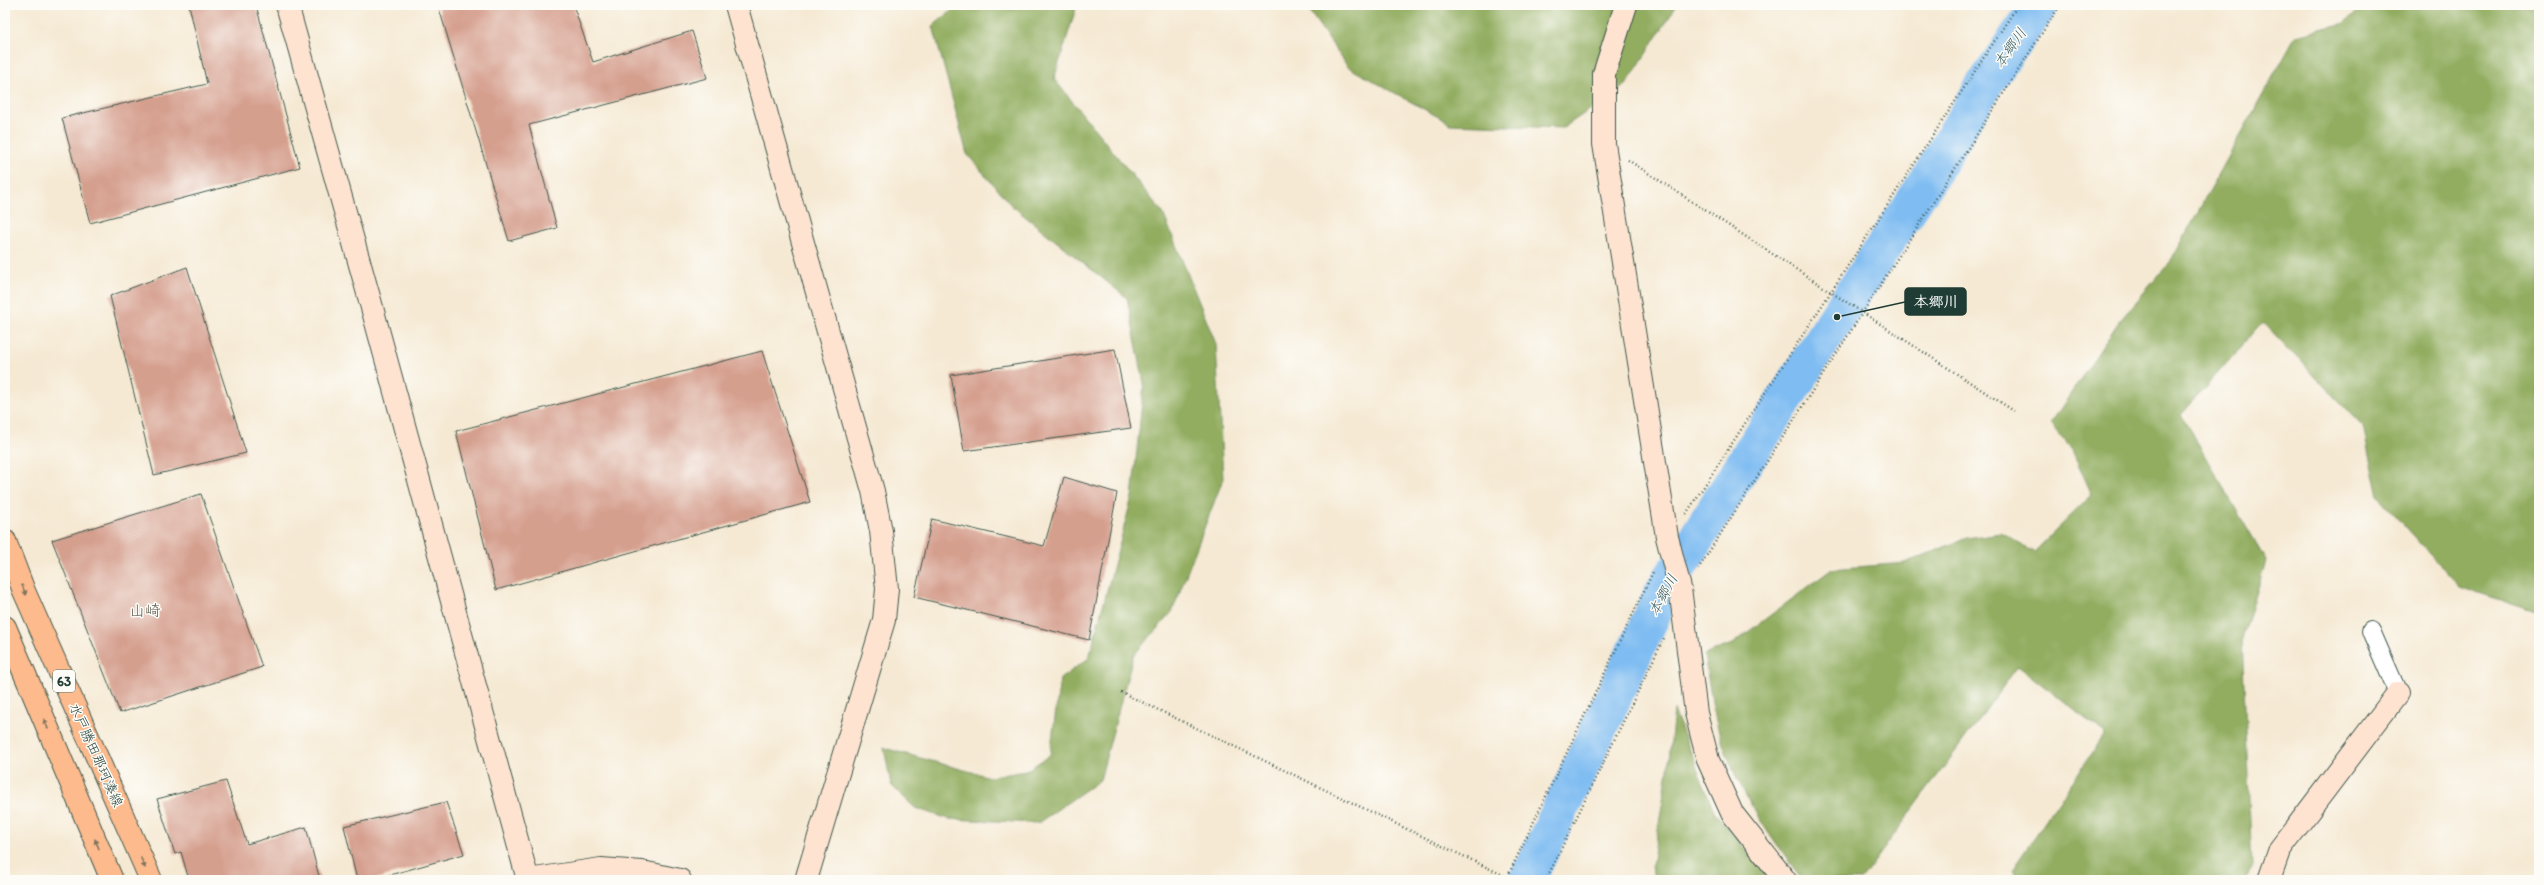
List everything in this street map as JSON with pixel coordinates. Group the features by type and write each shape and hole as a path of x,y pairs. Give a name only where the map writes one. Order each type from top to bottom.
{"main road":[{"name":"水戸勝田那珂湊線","path":"5,541 24,591 151,880"},
{"name":"63","path":"5,627 112,880"}],"street":[{"path":"287,5 371,304 528,880 602,869 642,872 680,880"},
{"path":"736,5 873,492 881,531 887,588 879,642 806,880"},
{"path":"1626,5 1604,74 1604,144 1669,544 1681,597 1696,713 1708,760 1732,813 1785,880"},
{"path":"2268,880 2280,849 2398,693 2370,631"}],"path":[{"path":"1121,692 1507,879 1669,544 1830,293 2018,5"},
{"path":"1696,572 1860,313 2060,5"},
{"path":"1604,144 1852,308 2014,411"},
{"path":"1546,880 1681,597"}],"green space":[{"path":"958,5 1077,5 1054,79 1163,213 1216,344 1223,479 1172,612 1133,656 1100,780 1038,823 949,819 915,808 891,785 884,748 990,777 1026,771 1050,755 1060,679 1089,658 1132,497 1144,383 1127,298 1011,205 967,154 933,26"},
{"path":"1305,5 1677,5 1626,85 1563,128 1451,124 1348,67"},
{"path":"2365,5 2539,5 2539,612 2460,587 2378,496 2363,427 2263,322 2181,415 2266,561 2242,639 2252,867 2246,880 2021,880 2012,870 2105,734 2018,666 1861,880 1803,880 1763,825 1730,764 1716,721 1704,655 1732,644 1832,569 1905,563 1967,538 2000,533 2034,552 2092,495 2072,450 2051,423 2118,323 2170,262 2296,35 2344,23"},
{"path":"1674,710 1715,813 1771,880 1654,880 1652,865 1668,770"}],"building":[{"path":"189,5 256,5 300,167 90,223 62,118 207,84"},
{"path":"438,5 573,5 593,62 692,31 707,78 529,125 557,228 509,241"},
{"path":"187,267 246,453 154,475 110,296"},
{"path":"1115,349 1131,428 964,451 951,375"},
{"path":"762,351 810,502 496,590 456,431"},
{"path":"1064,477 1117,493 1089,640 914,597 932,519 1044,546"},
{"path":"201,494 262,667 120,713 52,540"},
{"path":"226,781 247,844 306,827 320,880 189,880 181,852 175,854 157,799"},
{"path":"446,802 464,854 372,880 357,880 344,826"}],"waterway":[{"name":"本郷川","path":"1527,880 1665,588 1837,317 1930,177 1987,80 2040,5"}],"place":[{"name":"本郷川","path":"1837,317"}],"district":[{"name":"山崎","path":"145,610"}]}
